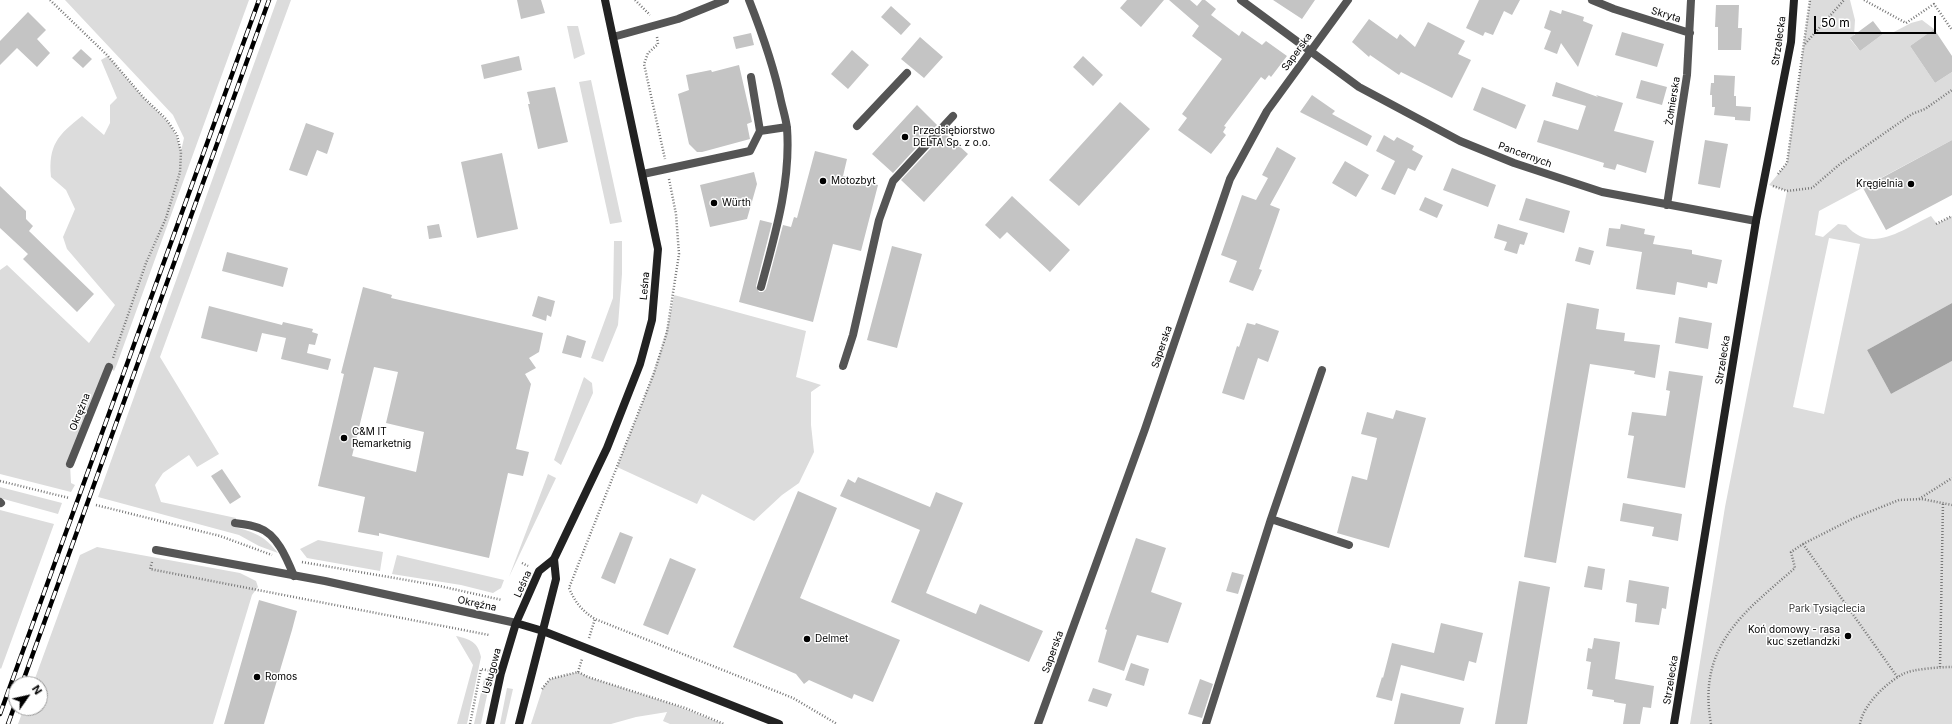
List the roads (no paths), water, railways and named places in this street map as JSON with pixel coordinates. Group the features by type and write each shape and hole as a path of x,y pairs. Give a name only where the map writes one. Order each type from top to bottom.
{"street":[{"name":"Leśna","path":"516,623 539,571 554,559 607,448 640,364 652,320 658,249 605,0"},
{"path":"613,37 678,19 725,0"},
{"path":"749,0 776,77 787,127 787,168 784,190 777,226 761,287"},
{"name":"Pancernych","path":"1241,0 1359,87 1460,141 1514,163 1602,192 1756,221"},
{"name":"Saperska","path":"1038,724 1142,437 1230,179 1267,111 1348,0"},
{"name":"Skryta","path":"1592,0 1614,9 1690,33"},
{"name":"Żołnierska","path":"1667,205 1687,75 1691,0"},
{"name":"Strzelecka","path":"1674,724 1756,221 1791,42 1794,0"},
{"path":"857,126 907,74"},
{"path":"643,174 750,150 760,131 751,77"},
{"path":"843,366 853,335 879,220 893,181 953,116"},
{"path":"760,131 787,127"},
{"name":"Okrężna","path":"70,464 109,367"},
{"path":"1206,724 1271,518 1322,370"},
{"path":"1271,518 1349,545"},
{"path":"235,523 260,528 268,533 287,559 294,576"},
{"name":"Okrężna","path":"156,550 294,576 516,623 543,631 779,724"},
{"path":"519,724 528,682 556,579 554,559"},
{"name":"Usługowa","path":"490,724 501,673 516,623"}],"railway":[{"path":"0,714 259,0"},
{"path":"25,676 269,0"},
{"path":"8,724 11,716"}],"place":[{"name":"Przedsiębiorstwo DELTA Sp. z o.o.","path":"905,137"},
{"name":"Motozbyt","path":"823,181"},
{"name":"Kręgielnia","path":"1911,184"},
{"name":"Würth","path":"714,203"},
{"name":"C&M IT Remarketnig","path":"344,438"},
{"name":"Koń domowy - rasa kuc szetlandzki","path":"1848,636"},
{"name":"Delmet","path":"807,639"},
{"name":"Romos","path":"257,677"}],"park label":[{"name":"Park Tysiąclecia","path":"1827,609"}]}
